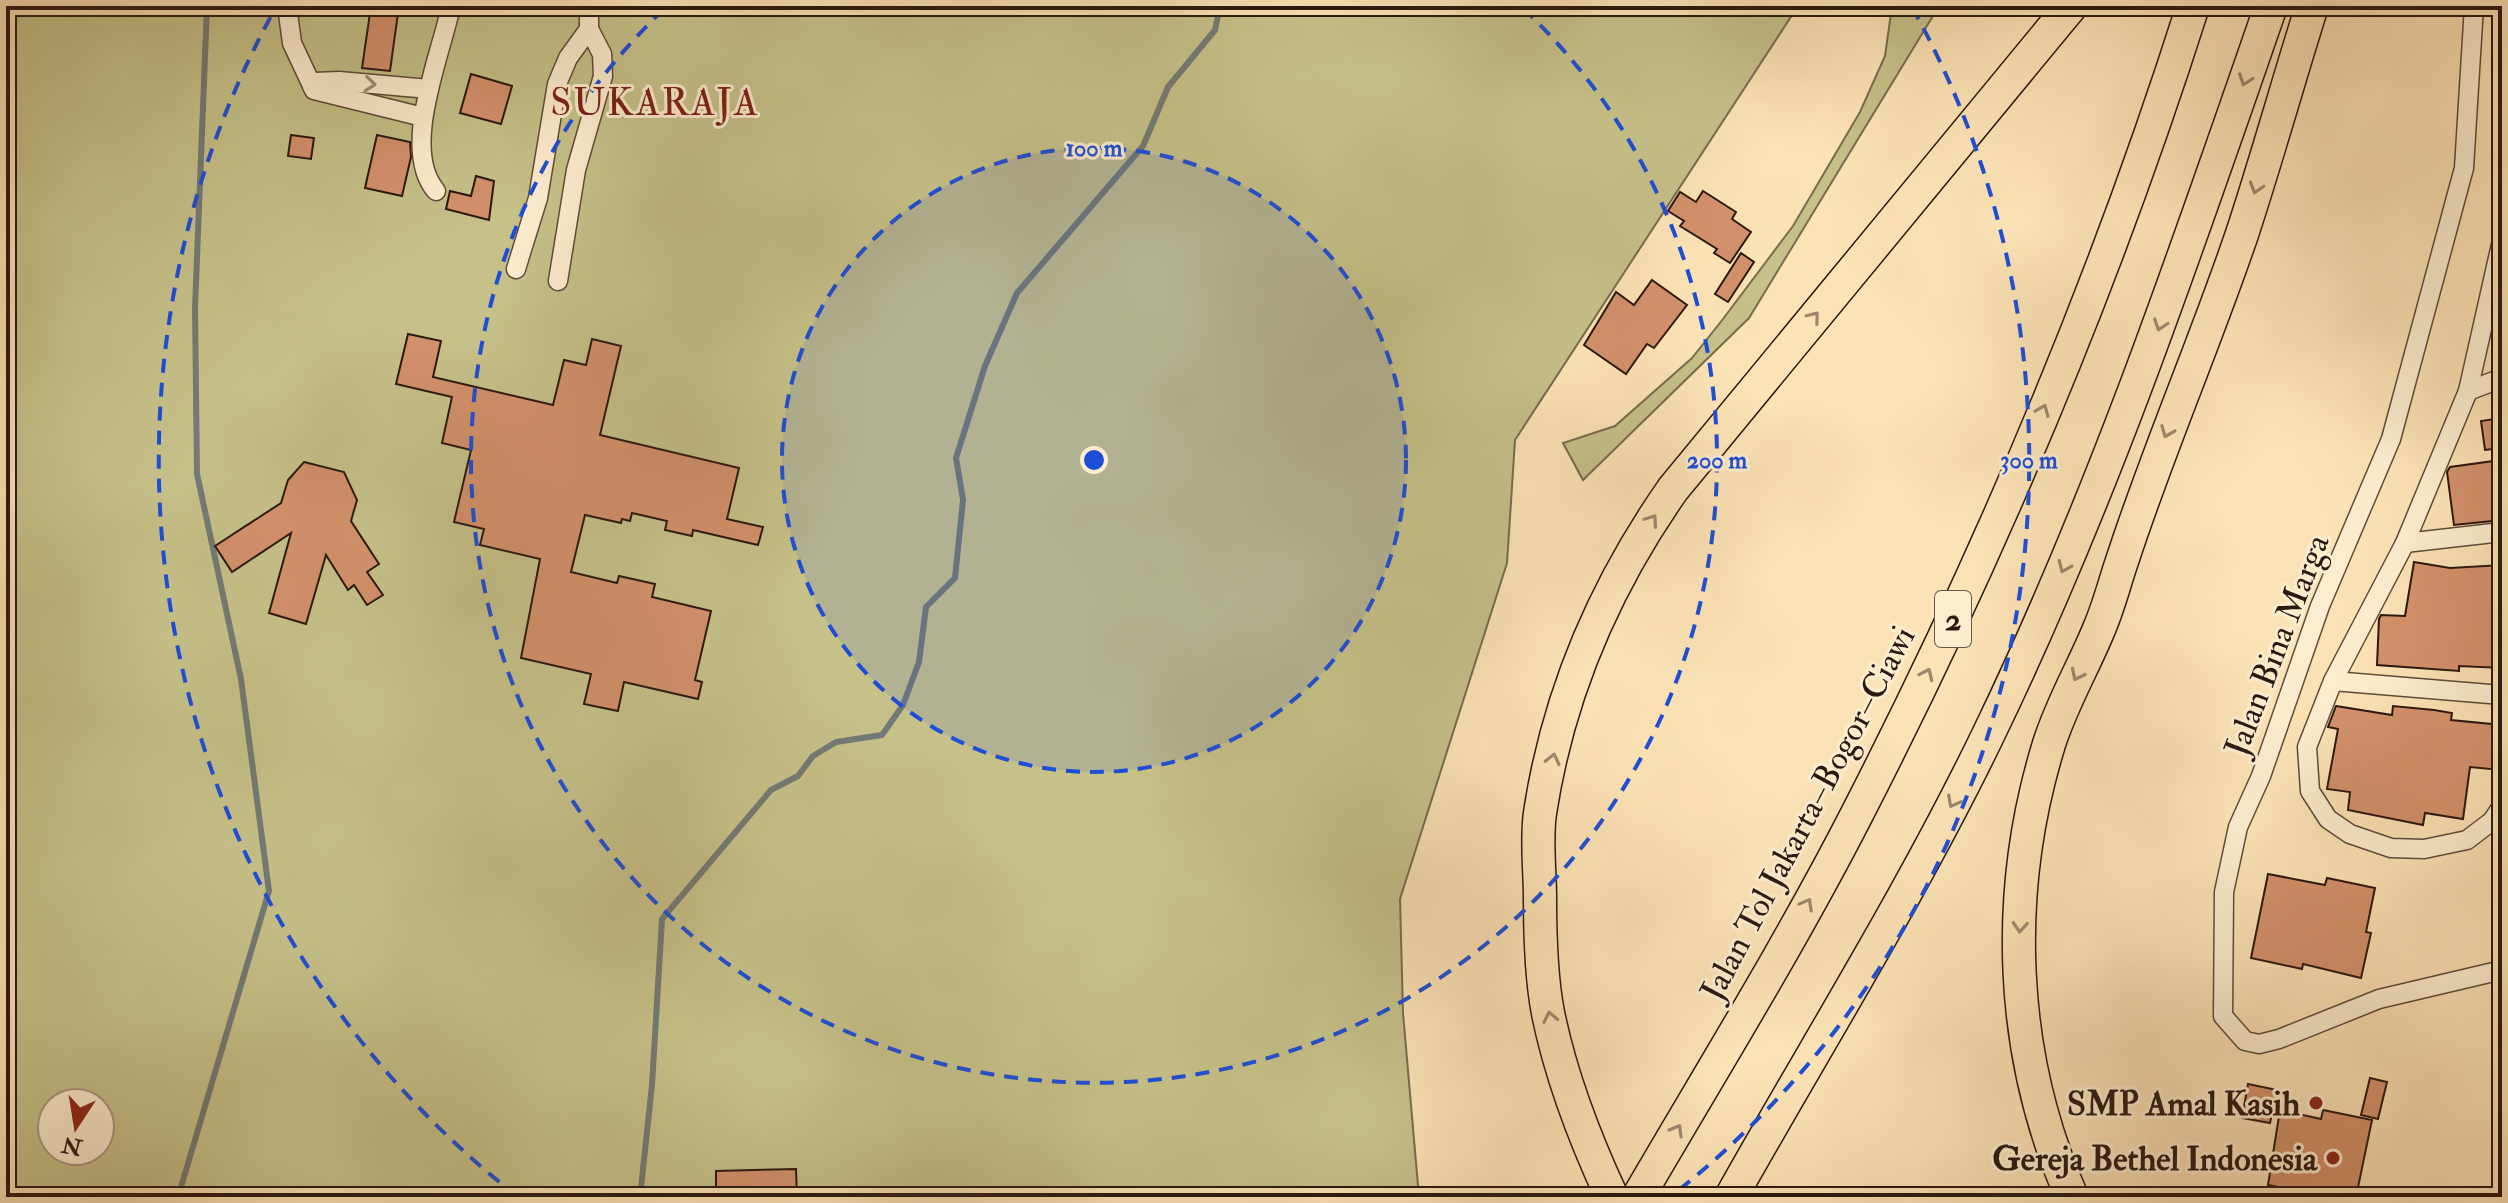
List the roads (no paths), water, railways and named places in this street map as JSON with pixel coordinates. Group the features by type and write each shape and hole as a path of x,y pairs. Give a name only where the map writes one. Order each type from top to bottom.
{"highway":[{"path":"1612,1197 1570,1092 1548,1012 1540,927 1540,815 1562,719 1603,605 1642,535 1673,489 2071,6"},
{"name":"Jalan Tol Jakarta–Bogor–Ciawi","path":"1638,1197 1857,815 2002,515 2107,250 2193,6"},
{"path":"1731,1197 1856,983 1996,718 2075,541 2150,355 2271,6"},
{"path":"2072,1197 2054,1156 2036,1092 2018,998 2021,904 2036,793 2066,698 2099,629 2152,471 2241,235 2312,6"}],"street":[{"path":"287,6 292,43 312,86 319,92 423,117"},
{"path":"436,191 426,178 423,117 451,6"},
{"path":"558,281 576,170 603,76 602,54 589,29 589,6"},
{"name":"Jalan Bina Marga","path":"2474,6 2464,168 2391,439 2320,606 2261,776 2238,827 2224,892 2223,1016 2245,1041 2259,1044 2379,999 2502,970"},
{"path":"516,269 538,198 557,84 568,58 589,29"},
{"path":"312,86 315,82 339,81 429,89"},
{"path":"2502,240 2468,391 2405,543 2333,681 2307,747 2310,791 2328,819 2350,834 2391,848 2424,849 2467,840 2492,821 2502,806"},
{"path":"2468,391 2502,378"},
{"path":"2405,543 2502,532"},
{"path":"2333,681 2502,695"}],"waterway":[{"path":"178,1197 269,891 241,679 197,474 195,308 207,6"},
{"path":"640,1197 652,1085 662,919 771,790 798,776 813,756 836,742 882,735 903,705 919,662 926,607 955,578 963,500 956,458 985,366 1017,293 1143,146 1168,87 1215,30 1220,6"}],"place":[{"name":"SMP Amal Kasih","path":"2316,1103"},
{"name":"Gereja Bethel Indonesia","path":"2333,1158"}],"district":[{"name":"SUKARAJA","path":"655,102"}]}
